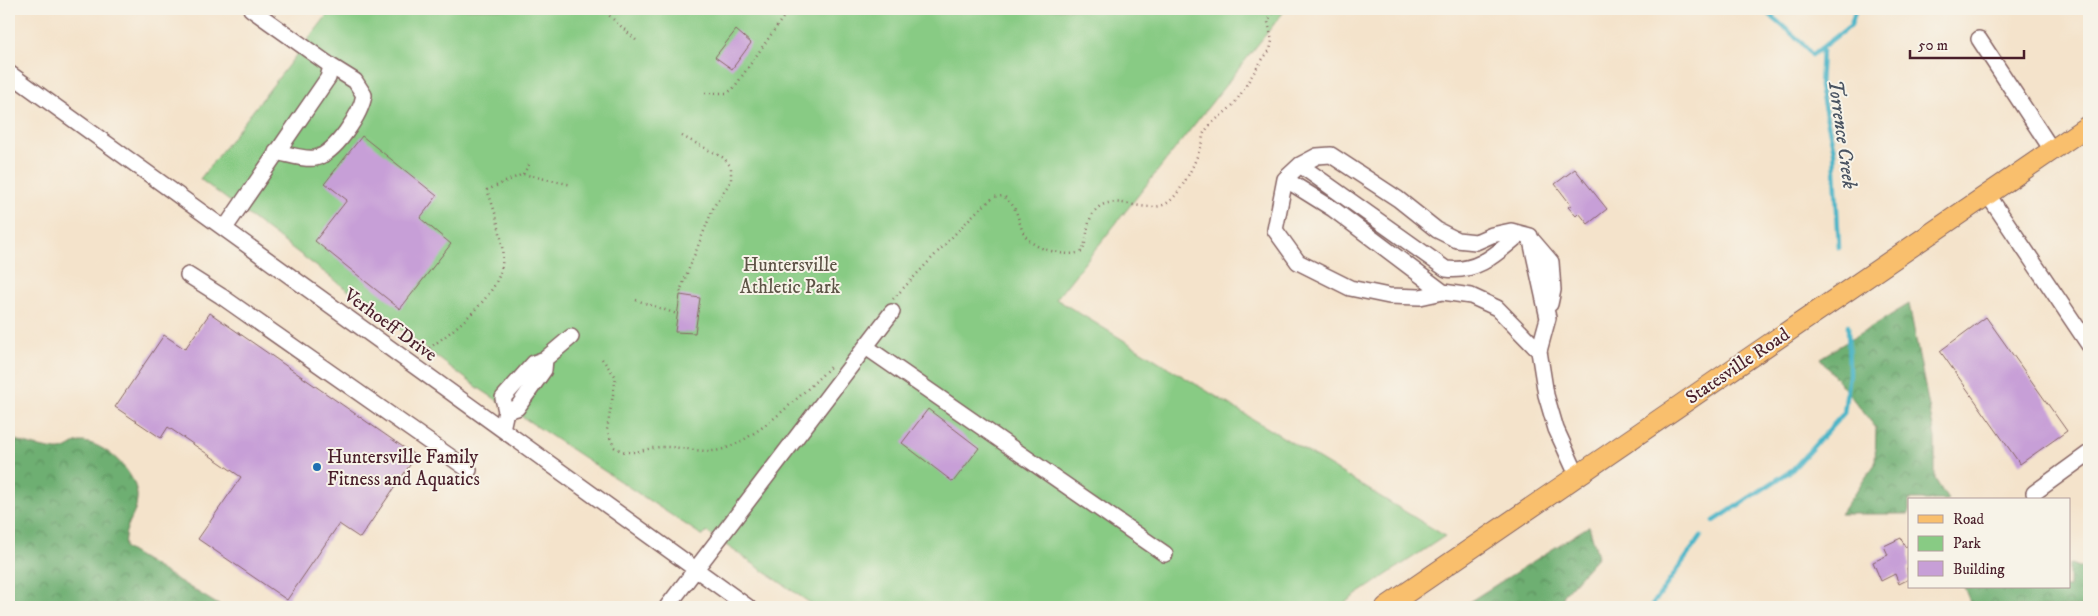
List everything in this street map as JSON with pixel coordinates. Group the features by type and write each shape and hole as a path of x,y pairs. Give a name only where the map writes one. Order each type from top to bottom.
{"main road":[{"name":"Statesville Road","path":"1386,607 2089,125"}],"street":[{"path":"251,9 355,81 364,95 363,106 329,152 314,158 276,152"},
{"path":"1979,39 2052,150"},
{"path":"225,228 328,78 331,66"},
{"name":"Verhoeff Drive","path":"9,74 748,607"},
{"path":"1525,235 1511,232 1502,233 1476,242 1457,240 1436,230 1398,199 1331,155 1317,156 1300,165 1285,179 1275,230 1298,262 1350,288 1389,296 1420,297 1443,292 1471,296 1497,308 1539,351"},
{"path":"1300,165 1446,270 1457,271 1487,262 1525,235"},
{"path":"1285,179 1333,209 1443,292"},
{"path":"1988,195 2089,346"},
{"path":"1525,235 1548,318 1539,351 1546,396 1556,428 1577,475"},
{"path":"188,275 221,296 469,470"},
{"path":"667,607 866,347 891,308"},
{"path":"502,429 506,411 503,398 534,363 545,359 571,337"},
{"path":"866,347 1165,554"},
{"path":"2034,493 2089,453"}],"path":[{"path":"602,9 637,41"},
{"path":"705,93 727,93 733,89 789,9"},
{"path":"891,308 975,214 994,197 1004,196 1010,200 1027,240 1035,247 1060,255 1082,252 1092,214 1097,208 1120,203 1138,207 1152,207 1169,202 1186,178 1200,150 1204,134 1219,116 1233,105 1270,50 1272,41 1268,22 1274,9"},
{"path":"682,136 724,158 728,162 732,174 731,181 714,206 696,253 688,268 680,291 683,295"},
{"path":"410,362 454,328 491,292 502,265 495,211 487,190 523,174 531,162"},
{"path":"523,174 572,185"},
{"path":"636,300 678,314"},
{"path":"602,359 616,377 608,430 614,446 630,454 659,447 715,451 731,447 746,440 833,364"}],"green space":[{"name":"Huntersville Athletic Park","path":"332,9 1286,9 1056,299 1445,536 1338,607 816,607 707,532 703,536 477,387 200,179"},
{"path":"1909,304 1935,438 1935,479 1947,498 1908,498 1908,514 1840,514 1875,464 1876,428 1820,358"},
{"path":"9,437 27,444 57,450 79,442 89,443 109,453 127,470 136,490 136,506 125,534 125,548 222,607 9,607"},
{"path":"1589,526 1598,556 1563,595 1564,607 1461,607"},
{"path":"2070,565 2089,571 2089,607 1964,607 1970,602 1964,588 2070,588"}],"building":[{"path":"736,30 751,43 732,69 715,57"},
{"path":"362,136 437,196 420,218 451,244 400,309 315,241 347,200 325,183"},
{"path":"1575,169 1607,209 1588,224 1579,213 1576,216 1568,207 1571,205 1555,184"},
{"path":"680,295 700,298 695,333 675,332"},
{"name":"Huntersville Family Fitness and Aquatics","path":"210,313 416,456 360,538 339,524 287,600 198,539 241,477 168,427 161,438 115,407 164,335 185,349"},
{"path":"1986,317 2067,431 2020,464 1940,351"},
{"path":"928,409 979,448 953,482 902,443"},
{"path":"1901,538 1905,547 1908,546 1908,580 1899,584 1895,574 1881,581 1873,562 1888,555 1884,546"}],"waterway":[{"path":"1763,9 1800,41 1812,55 1851,25 1856,9"},
{"name":"Torrence Creek","path":"1822,50 1820,87 1834,151 1839,248"},
{"name":"Torrence Creek","path":"1714,521 1792,470 1844,413 1849,374 1848,325"},
{"name":"Torrence Creek","path":"1651,607 1701,536"}],"place":[{"name":"Huntersville Family Fitness and Aquatics","path":"317,467"}]}
